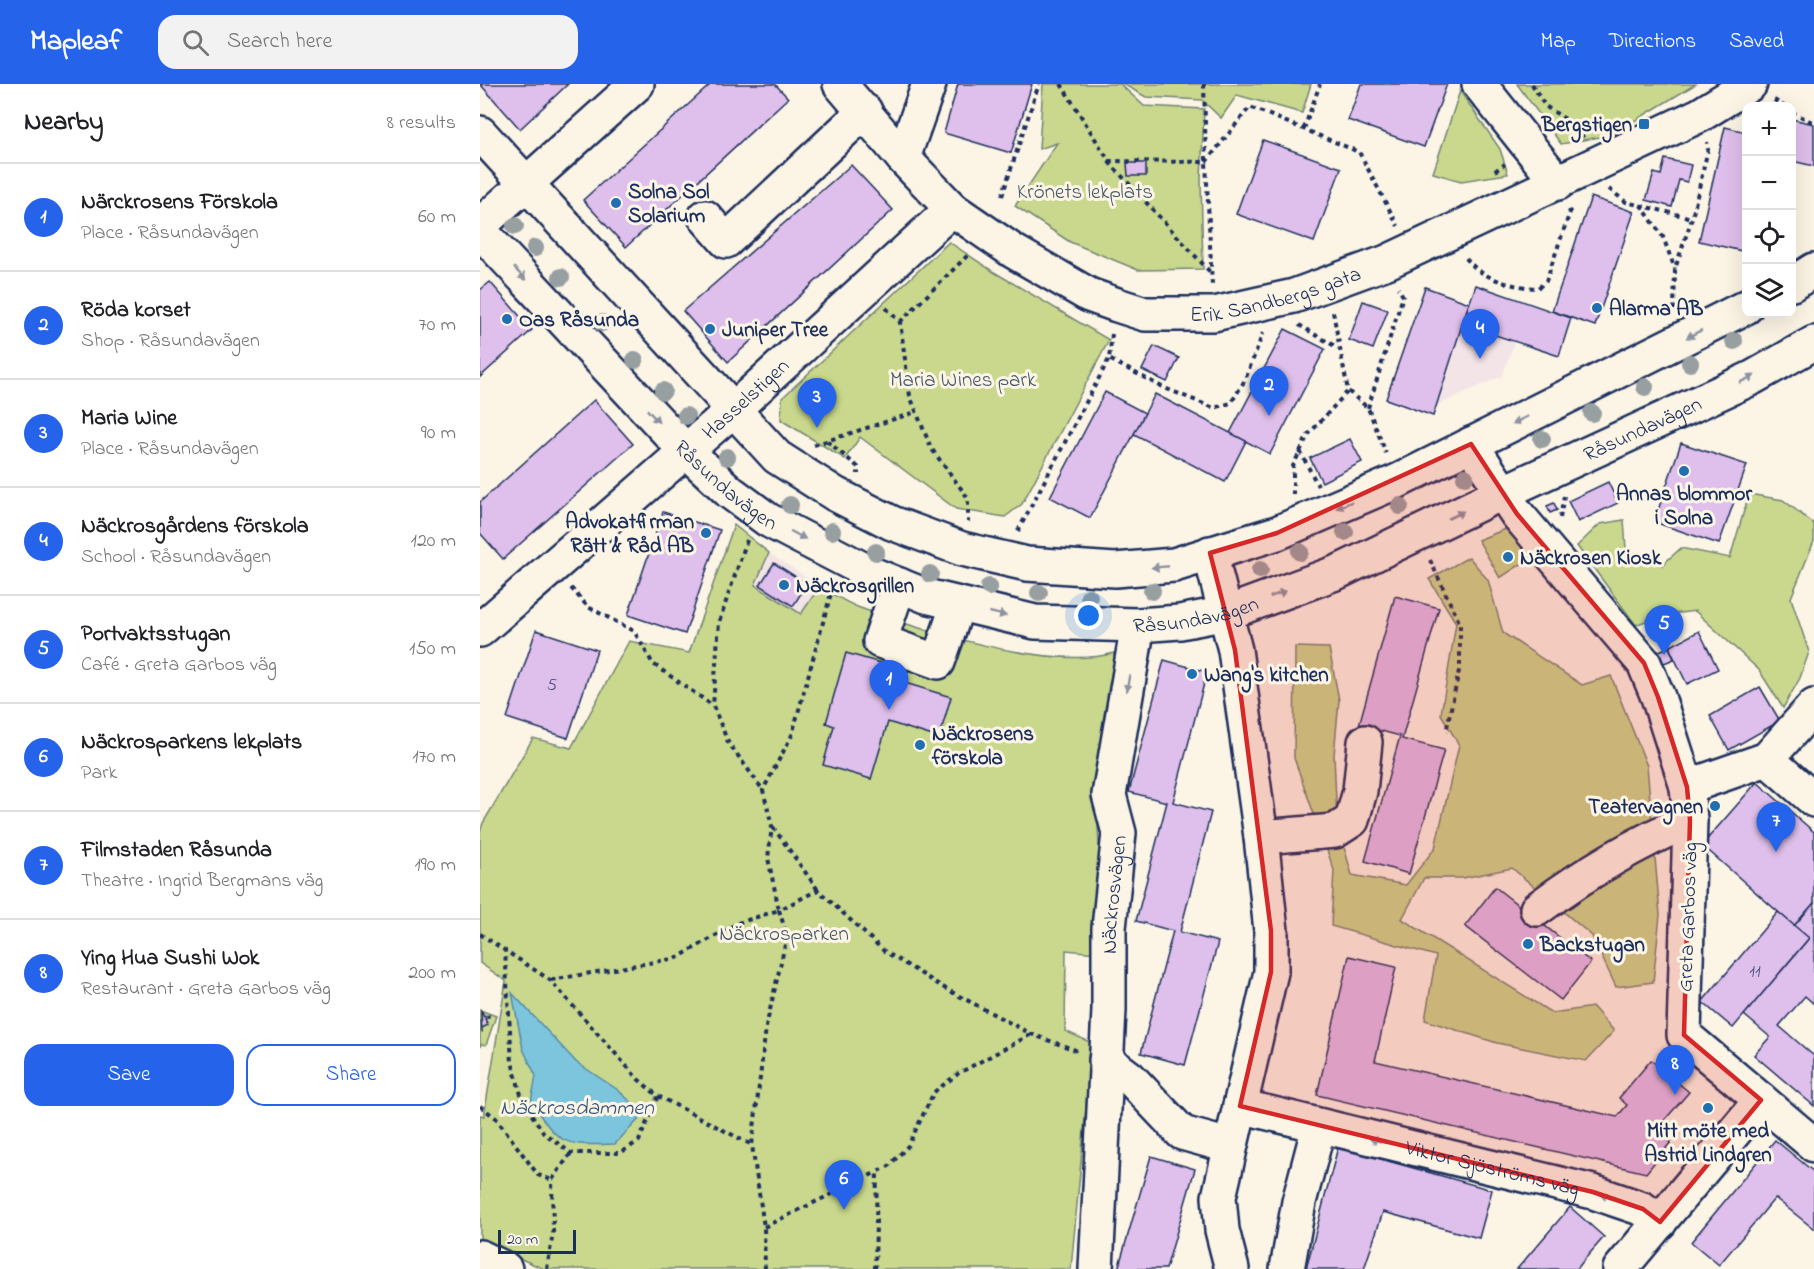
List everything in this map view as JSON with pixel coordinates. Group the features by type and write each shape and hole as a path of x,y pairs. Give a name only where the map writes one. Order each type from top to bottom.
{"street":[{"path":"480,225 637,84"},
{"name":"Erik Sandbergs gata","path":"840,84 903,158 952,209 1013,251 1089,295 1145,314 1214,314 1328,285 1449,235 1596,165 1700,115 1750,84"},
{"path":"903,158 929,84"},
{"path":"1479,84 1557,183"},
{"path":"705,217 726,241 865,111"},
{"path":"480,133 777,457 835,494 917,534 962,549 1027,564 1115,570 1174,565 1277,533 1398,481 1742,309"},
{"name":"Hasselstigen","path":"480,630 733,410 952,209"},
{"name":"Råsundavägen","path":"480,231 685,450 730,492 768,520 898,585 958,604 1035,622 1138,625 1180,622 1227,613 1338,572 1502,493 1752,378 1814,343"},
{"path":"1796,281 1814,270"},
{"name":"Greta Garbos väg","path":"1471,444 1517,514 1644,663 1658,698 1687,787 1690,820 1684,1035 1814,1145"},
{"path":"1210,553 1227,613 1261,837 1271,932 1271,972 1219,1197 1222,1230 1232,1269"},
{"path":"898,585 880,641 938,662 958,604"},
{"name":"Näckrosvägen","path":"1096,1269 1109,1010 1109,928 1119,833 1109,795 1138,625"},
{"path":"1687,787 1767,759 1814,706"},
{"path":"1261,837 1335,831 1352,820 1359,791 1365,742"},
{"path":"1767,759 1814,800"},
{"path":"1537,909 1562,890 1646,839 1690,820"},
{"path":"1106,1060 1130,1078 1182,1133 1229,1146"},
{"path":"1620,1269 1761,1100"},
{"name":"Viktor Sjöströms väg","path":"1240,1106 1593,1192 1642,1209 1660,1222"},
{"path":"1287,1269 1299,1202 1319,1126"},
{"path":"480,1257 506,1269"}],"path":[{"path":"1002,196 1039,84"},
{"path":"1061,84 1109,161 1212,274"},
{"path":"1204,84 1214,314"},
{"path":"1304,129 1320,84"},
{"path":"1532,84 1545,106 1579,128"},
{"path":"1206,162 1251,107 1359,152 1399,257 1402,296 1368,408"},
{"path":"1796,114 1814,123"},
{"path":"1674,313 1675,269 1692,218 1708,148 1700,115"},
{"path":"1109,161 1206,162"},
{"path":"1596,165 1610,192 1626,202 1692,218"},
{"path":"1449,235 1479,273 1521,288 1538,288 1546,281 1570,212 1557,183"},
{"path":"1641,205 1663,237 1675,269"},
{"path":"900,322 972,251"},
{"path":"1328,285 1338,348 1348,391 1368,408 1386,453"},
{"path":"867,289 900,322 910,396 931,448 968,498 968,522"},
{"path":"1109,358 1162,387 1214,408 1231,403 1245,380 1264,330 1260,303"},
{"path":"1018,531 1109,358 1117,306"},
{"path":"1292,321 1338,348"},
{"path":"1293,498 1293,466 1308,435 1348,391"},
{"path":"810,447 916,412"},
{"path":"827,441 858,467 858,478"},
{"path":"1300,451 1318,487"},
{"path":"1558,529 1565,488"},
{"path":"748,536 719,622 713,706 728,741 763,790 772,826 768,858 787,936 766,1027 752,1145 764,1227 765,1269"},
{"path":"1429,559 1460,624 1460,666 1446,732"},
{"path":"553,566 588,607 634,631 653,664 713,706"},
{"path":"763,790 792,735 833,585"},
{"path":"772,826 818,890 884,951 946,989 1031,1034 1106,1060"},
{"path":"550,980 677,958 738,922 779,910 818,890"},
{"path":"480,934 550,980 638,1079 658,1096 752,1145"},
{"path":"505,951 512,1062 523,1102 544,1133 571,1153 620,1153 639,1141 658,1096"},
{"path":"764,1227 889,1166 908,1146 934,1092 960,1073 1031,1034"},
{"path":"480,1106 496,1118 538,1175 552,1180"},
{"path":"547,1269 553,1233 552,1180 571,1153"},
{"path":"875,1269 877,1172"}],"highlighted area":[{"path":"1471,444 1517,514 1644,663 1658,697 1687,787 1690,820 1684,1035 1761,1100 1660,1222 1643,1209 1593,1192 1240,1106 1271,972 1271,931 1235,650 1210,553 1277,533"}],"shaded area":[{"path":"1462,324 1515,341 1502,376 1436,406"},
{"path":"769,553 820,586 801,614 755,585"}],"green space":[{"name":"Krönets lekplats","path":"1043,84 1120,84 1144,106 1204,109 1201,179 1203,269 1138,270 1070,242 1015,206 1057,143 1039,149"},
{"path":"1123,84 1311,84 1302,113 1237,95 1221,118 1202,100 1146,97"},
{"path":"1517,84 1696,84 1611,135 1561,144"},
{"path":"1460,91 1500,149 1508,174 1461,181 1433,173"},
{"name":"Maria Wines park","path":"949,242 994,272 1109,340 1022,504 1005,517 956,509 860,437 845,459 781,420 782,398"},
{"path":"1749,494 1783,500 1814,524 1814,541 1791,598 1809,652 1800,678 1783,708 1759,670 1695,611 1657,616 1636,625 1577,546 1600,524 1624,520 1626,549 1662,565 1681,548 1730,558"},
{"name":"Näckrosparken","path":"734,525 769,553 755,585 801,614 820,586 860,608 917,627 987,646 1057,657 1088,657 1114,653 1114,675 1095,773 1102,900 1096,953 1066,950 1065,1031 1092,1043 1071,1269 544,1269 480,1241 480,1115 484,1116 506,981 480,963 480,832 483,823 533,738 571,748 629,641 689,653"},
{"path":"1506,529 1532,557 1500,578 1478,540"},
{"path":"1469,557 1488,580 1503,633 1582,685 1611,676 1647,766 1660,915 1653,982 1616,987 1592,936 1512,868 1463,878 1424,878 1402,919 1552,1013 1593,1007 1614,1031 1586,1061 1497,1043 1425,1020 1436,956 1331,926 1334,870 1294,758 1295,647 1329,648 1339,700 1334,755 1337,823 1352,875 1406,885 1435,848 1459,745 1441,714 1456,623 1429,579"},
{"path":"480,1010 496,1016 486,1045 481,1044 480,1047"}],"water":[{"name":"Näckrosdammen","path":"512,993 576,1062 618,1090 644,1114 615,1144 584,1144 564,1140 549,1127 531,1102 536,1076 523,1049"}],"building":[{"path":"480,84 568,84 520,129"},
{"path":"711,84 775,84 788,98 626,247 583,200"},
{"path":"958,84 1032,84 1011,153 944,133"},
{"path":"1361,84 1447,84 1424,147 1348,120"},
{"path":"1796,120 1814,124 1814,166 1796,162"},
{"path":"1725,127 1742,131 1742,251 1699,241"},
{"path":"1263,140 1341,168 1314,242 1236,214"},
{"path":"1665,159 1691,165 1687,182 1679,180 1672,207 1646,200 1654,173 1661,175"},
{"path":"1127,163 1146,163 1146,176 1128,176"},
{"path":"851,165 893,210 728,362 683,311"},
{"path":"1591,197 1634,212 1595,326 1552,311"},
{"path":"490,282 532,330 480,377 480,290"},
{"path":"1476,285 1571,318 1559,356 1462,324"},
{"path":"1425,287 1469,303 1433,416 1386,399"},
{"path":"1363,301 1388,310 1373,349 1349,340"},
{"path":"1285,329 1325,349 1270,454 1230,433"},
{"path":"1154,346 1179,358 1167,382 1142,370"},
{"path":"1105,392 1145,413 1090,518 1050,497"},
{"path":"1155,394 1246,441 1225,482 1134,434"},
{"path":"594,400 633,444 503,559 480,533 480,502"},
{"path":"1350,439 1362,462 1322,482 1310,458"},
{"path":"1681,443 1747,465 1719,544 1654,522"},
{"path":"1608,482 1618,503 1578,522 1568,501"},
{"path":"1554,503 1557,510 1550,513 1547,506"},
{"path":"663,512 720,530 685,634 628,615"},
{"path":"774,563 807,584 793,606 760,585"},
{"path":"1395,596 1439,608 1402,739 1444,750 1409,874 1365,861 1400,736 1359,725"},
{"path":"536,630 597,650 568,738 507,718"},
{"path":"1699,631 1718,669 1687,684 1669,647"},
{"path":"1669,647 1674,659 1659,665 1654,653"},
{"path":"846,653 908,671 905,683 951,697 939,738 888,722 871,779 823,765 834,726 826,723"},
{"path":"1164,660 1207,672 1173,802 1211,812 1180,932 1218,942 1185,1065 1141,1053 1173,931 1136,921 1167,802 1129,792"},
{"path":"1760,687 1780,721 1729,750 1710,716"},
{"path":"1757,782 1814,832 1814,903 1794,926 1702,845"},
{"name":"Backstugan","path":"1495,887 1591,962 1561,1000 1465,926"},
{"path":"1814,903 1814,1004 1805,996 1779,1026 1814,1056 1814,1106 1754,1055 1770,1037 1744,1015 1809,938 1794,926"},
{"path":"1778,912 1809,938 1733,1028 1702,1002"},
{"path":"1349,956 1396,967 1375,1061 1617,1117 1627,1105 1619,1098 1651,1060 1689,1092 1656,1130 1671,1142 1646,1173 1317,1095"},
{"path":"481,1010 484,1017 489,1015 485,1019 488,1025 482,1028 482,1033"},
{"path":"1775,1140 1814,1172 1814,1229 1775,1198 1719,1265 1691,1242"},
{"path":"1338,1147 1492,1190 1479,1238 1383,1212 1364,1269 1306,1269"},
{"path":"1151,1156 1195,1169 1166,1269 1118,1269"},
{"path":"1570,1207 1604,1237 1577,1269 1517,1269"}],"place":[{"name":"Bergstigen","path":"1644,124"},
{"name":"Solna Sol Solarium","path":"616,203"},
{"name":"Alarma AB","path":"1597,308"},
{"name":"Oas Råsunda","path":"507,319"},
{"name":"Juniper Tree","path":"710,329"},
{"name":"Näckrosgårdens förskola","path":"1480,359"},
{"name":"Röda korset","path":"1269,416"},
{"name":"Maria Wine","path":"817,428"},
{"name":"Annas blommor i Solna","path":"1684,471"},
{"name":"Advokatfirman Rätt & Råd AB","path":"706,533"},
{"name":"Näckrosen Kiosk","path":"1508,557"},
{"name":"Näckrosgrillen","path":"784,585"},
{"name":"Portvaktsstugan","path":"1664,655"},
{"name":"Wang's kitchen","path":"1192,674"},
{"name":"Närckrosens Förskola","path":"889,710"},
{"name":"Näckrosens förskola","path":"920,745"},
{"name":"Teatervagnen","path":"1715,806"},
{"name":"Filmstaden Råsunda","path":"1776,852"},
{"name":"Backstugan","path":"1528,944"},
{"name":"Ying Hua Sushi Wok","path":"1675,1095"},
{"name":"Mitt möte med Astrid Lindgren","path":"1708,1108"},
{"name":"Näckrosparkens lekplats","path":"844,1210"}]}
